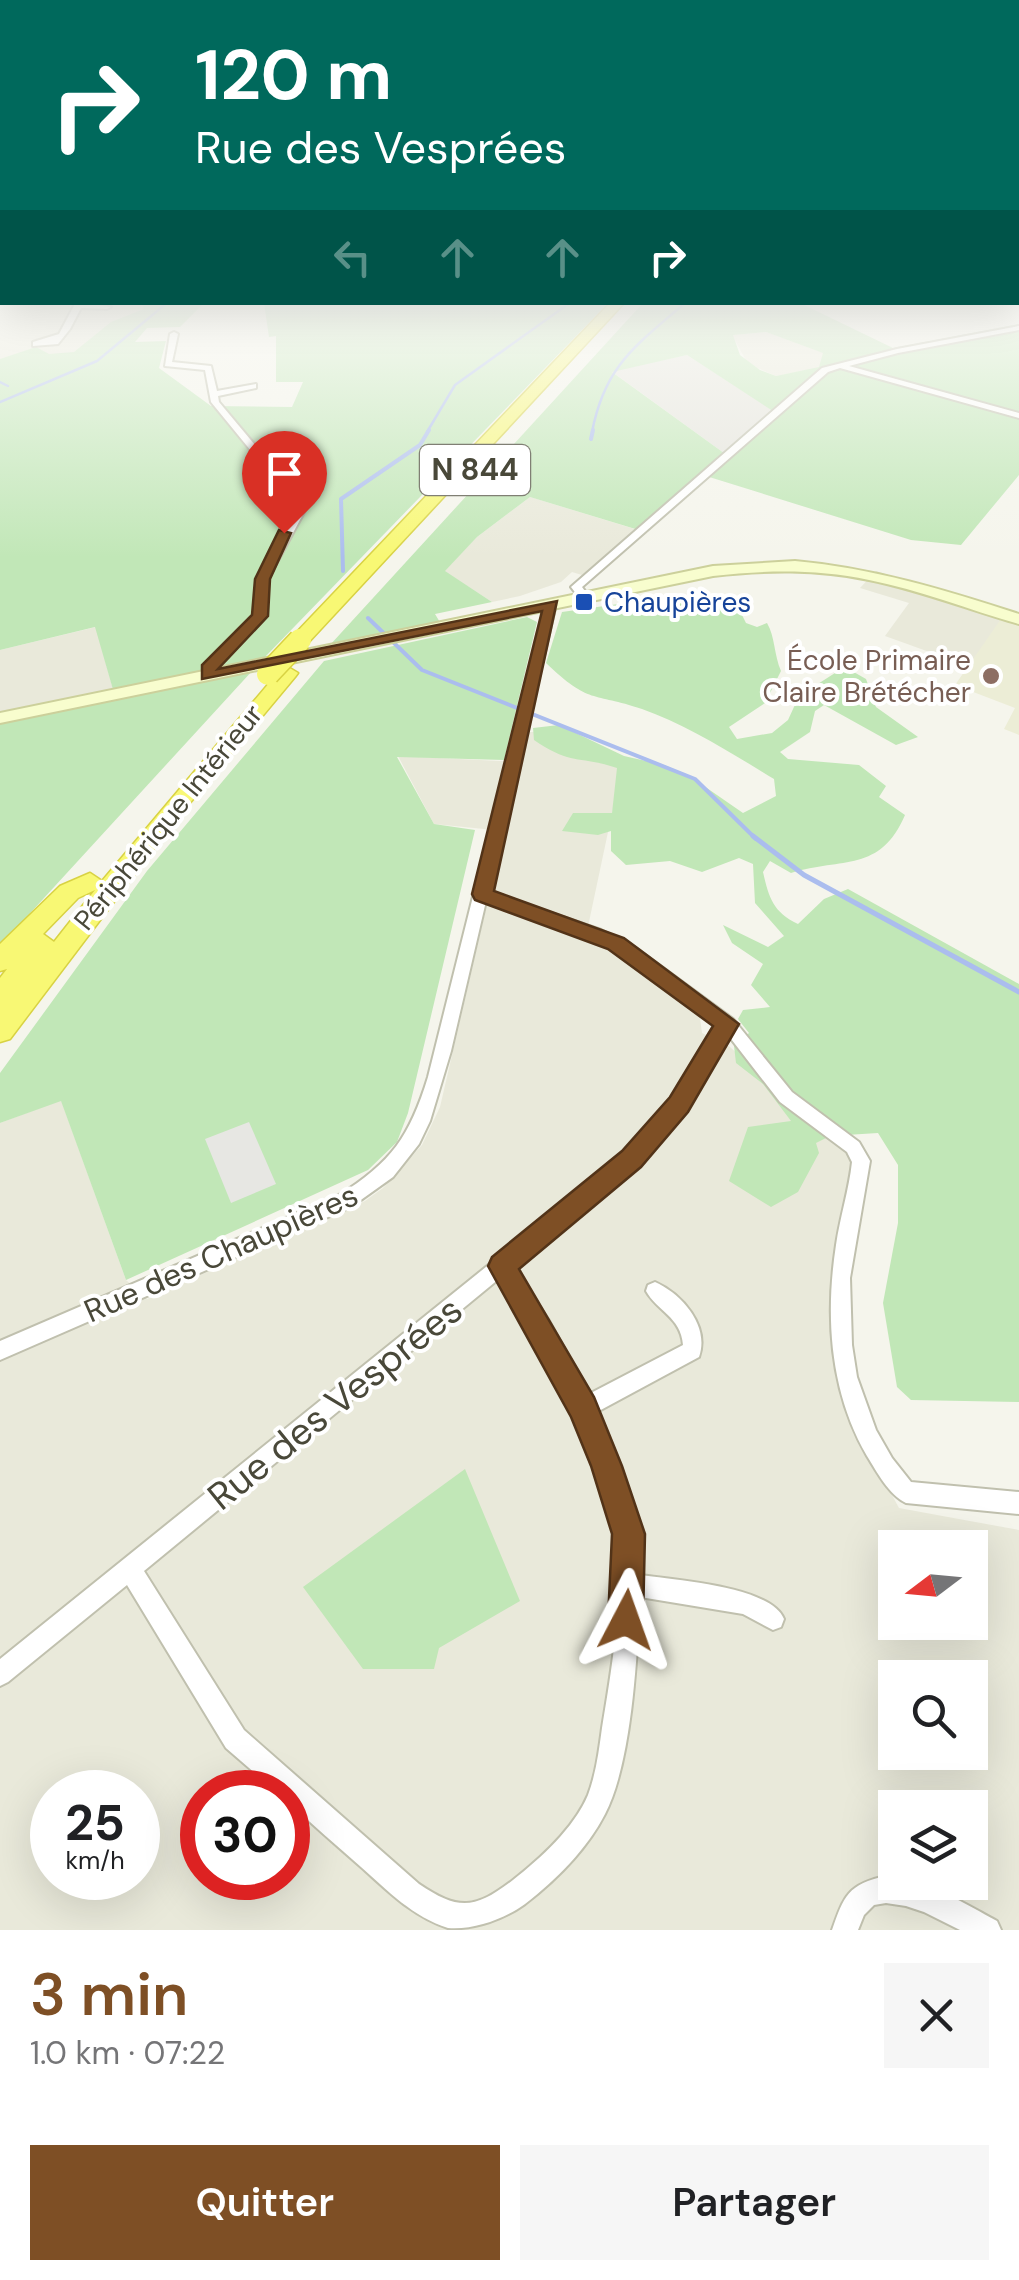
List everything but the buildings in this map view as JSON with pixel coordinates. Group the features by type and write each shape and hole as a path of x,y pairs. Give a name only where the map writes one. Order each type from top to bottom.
{"highway":[{"name":"N 844","path":"310,639 549,378"},
{"name":"N 844","path":"0,998 90,882 278,673 559,378"},
{"name":"Périphérique Intérieur","path":"0,1031 278,673"},
{"path":"0,961 70,892 90,882"}],"street":[{"path":"208,676 208,668 260,616 262,579 302,507 215,402 210,378"},
{"path":"585,598 576,587 821,378"},
{"path":"883,378 1019,416"},
{"path":"214,394 253,386"},
{"path":"0,718 743,566 816,564 870,573 1019,619"},
{"name":"Rue des Chaupières","path":"0,1351 345,1201 394,1167 412,1146 427,1112 552,604"},
{"path":"483,894 616,943 727,1024 786,1097 858,1153 860,1169 842,1277 844,1366 856,1413 871,1444 906,1492 1019,1503"},
{"name":"Rue des Vesprées","path":"0,1674 632,1159 679,1104 727,1024"},
{"path":"131,1570 235,1739 410,1893 438,1912 469,1918 507,1903 577,1835 598,1803 609,1765 630,1584 629,1534 584,1408 502,1266"},
{"path":"584,1408 692,1350 694,1338 676,1306 655,1290"},
{"path":"630,1584 746,1603 773,1619"},
{"path":"845,1930 858,1900 874,1890 894,1886 988,1930"}],"shaded area":[{"path":"0,378 33,378 0,397"},
{"path":"621,378 723,378 777,413 728,456"},
{"path":"530,497 638,530 582,575 572,572 561,582 492,602 444,571 477,537"},
{"path":"876,571 1019,617 1019,625 1001,620 971,667 885,636 909,603 860,588"},
{"name":"École Primaire Claire Brétécher","path":"1001,619 1019,625 1019,735 1004,729 1015,708 955,685"},
{"path":"96,627 116,700 0,724 0,650"},
{"path":"527,732 557,732 622,766 586,936 609,944 699,1011 702,1033 730,1047 853,1159 837,1241 853,1423 899,1508 1019,1530 1019,1930 0,1930 0,1123 61,1100 126,1280 147,1299 365,1201 383,1188 422,1145 440,1107 504,831 434,824 398,756 520,762"},
{"path":"249,1122 276,1184 231,1203 205,1139"}],"green space":[{"path":"0,378 173,378 211,406 292,407 303,382 276,382 276,378 535,378 264,658 0,946 0,724 116,700 95,627 0,650"},
{"path":"574,378 620,378 728,456 776,413 722,378 1019,378 1019,475 961,545 911,540 706,476 642,531 530,497 477,537 445,571 492,602 435,614 441,624 330,645"},
{"path":"675,596 717,612 718,604 736,603 746,623 757,627 767,623 770,628 781,671 765,703 729,727 737,739 772,733 788,720 799,696 835,673 852,671 866,679 876,707 918,737 896,745 824,705 815,711 810,732 780,752 788,759 859,765 886,786 879,797 905,815 895,833 872,855 791,873 770,861 763,872 773,903 798,924 824,899 848,889 1019,984 1019,1402 911,1400 897,1387 883,1303 898,1223 898,1165 878,1133 830,1136 816,1143 819,1153 798,1192 771,1207 729,1181 748,1127 791,1121 763,1084 736,1063 734,1046 749,1033 738,1019 743,1010 770,1007 751,985 763,964 732,943 723,925 768,947 784,936 755,903 753,864 739,858 702,872 670,861 626,865 611,851 611,831 598,835 562,831 573,813 612,813 617,768 558,754 534,740 533,728 559,725 624,756 664,765 688,775 743,813 776,796 774,779 726,750 642,709 583,692 546,663 562,612"},
{"path":"527,617 537,622 504,760 397,757 434,824 475,830 408,1113 397,1142 368,1170 126,1280 61,1101 0,1123 0,1073 147,871 324,661"},
{"path":"465,1469 520,1601 439,1648 434,1669 363,1669 303,1587"}],"waterway":[{"path":"0,402 57,378"},
{"path":"427,432 455,385 465,378"},
{"path":"592,432 611,378"},
{"path":"0,382 8,386"},
{"path":"343,571 341,499 420,445 429,430"},
{"path":"591,439 593,430"},
{"path":"368,618 422,670 695,779 756,839"},
{"path":"753,836 804,875 1019,992"}],"place":[{"name":"Chaupières","path":"584,602"},
{"name":"École Primaire Claire Brétécher","path":"991,676"}],"route":[{"path":"284,533 262,579 260,616 208,668 208,676 552,604 483,894 616,943 727,1024 679,1104 632,1159 502,1266 584,1408 606,1466 629,1534 626,1620"}]}
